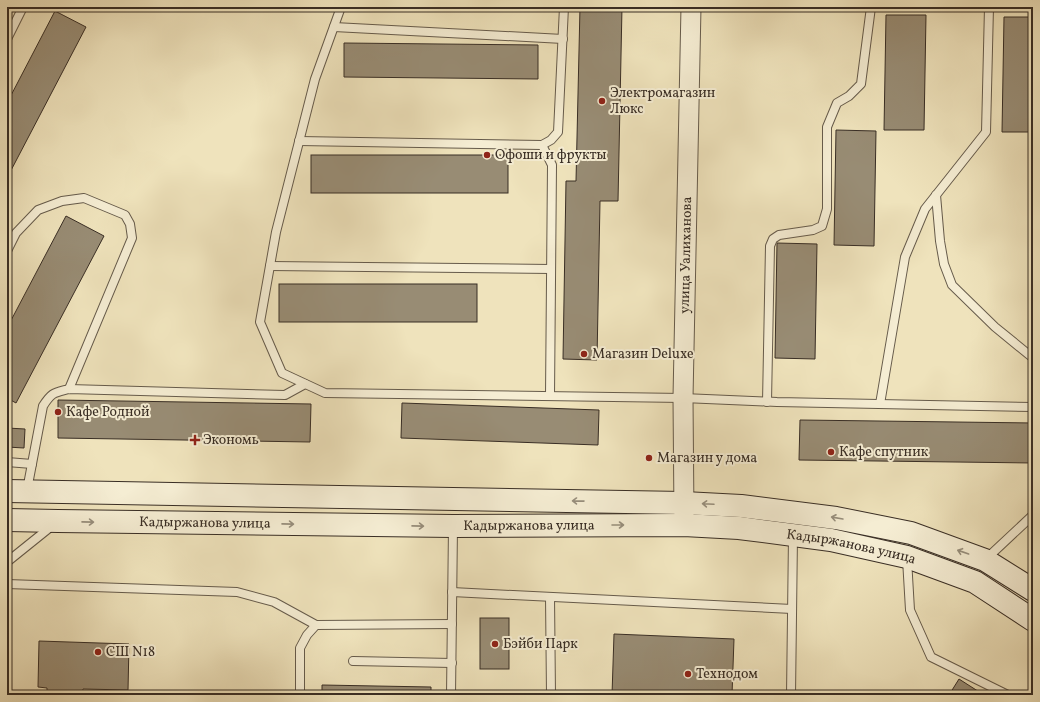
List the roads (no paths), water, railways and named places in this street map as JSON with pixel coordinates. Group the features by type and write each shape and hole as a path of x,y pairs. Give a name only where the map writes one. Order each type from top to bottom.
{"main road":[{"name":"Кадыржанова улица","path":"17,492 684,503 741,506 836,518 911,533 985,560 1033,590"},
{"name":"Кадыржанова улица","path":"7,520 453,526 684,525 739,528 831,540 907,556 975,582 1033,620"}],"street":[{"name":"улица Уалиханова","path":"684,525 683,398 691,7"}],"lane":[{"path":"7,39 23,7"},
{"path":"341,7 315,79 299,141 276,232 260,322 282,373 325,393 683,398 767,402 1033,407"},
{"path":"299,141 542,145 551,140 558,132 564,7"},
{"path":"767,402 770,246 773,239 779,235 813,230 822,226 827,209 827,127 837,103 849,96 861,84 870,7"},
{"path":"880,404 905,257 925,209 986,132 989,7"},
{"path":"334,27 563,39"},
{"path":"542,145 552,165 550,396"},
{"path":"936,195 940,241 944,264 952,285 995,327 1033,358"},
{"path":"7,251 16,233 38,210 62,201 84,198 124,215 130,224 132,238 69,389"},
{"path":"270,266 551,269"},
{"path":"17,492 32,464 43,406 48,398 55,392 69,389 285,395 305,384"},
{"path":"7,462 32,464"},
{"path":"985,560 1032,517"},
{"path":"7,562 58,521"},
{"path":"451,695 453,526"},
{"path":"791,695 793,535"},
{"path":"907,556 910,610 931,657 1008,695 1012,695"},
{"path":"7,584 237,592 274,602 316,625 452,624"},
{"path":"452,592 792,609"},
{"path":"550,597 550,695"},
{"path":"300,695 300,648 307,635 316,625"},
{"path":"353,661 452,663"}],"place":[{"name":"Электромагазин Люкс","path":"602,101"},
{"name":"Офоши и фрукты","path":"487,155"},
{"name":"Магазин Deluxe","path":"584,354"},
{"name":"Кафе Родной","path":"58,412"},
{"name":"Экономь","path":"195,440"},
{"name":"Кафе спутник","path":"831,452"},
{"name":"Магазин у дома","path":"649,458"},
{"name":"Бэйби Парк","path":"495,644"},
{"name":"СШ N18","path":"98,652"},
{"name":"Технодом","path":"688,674"}]}
